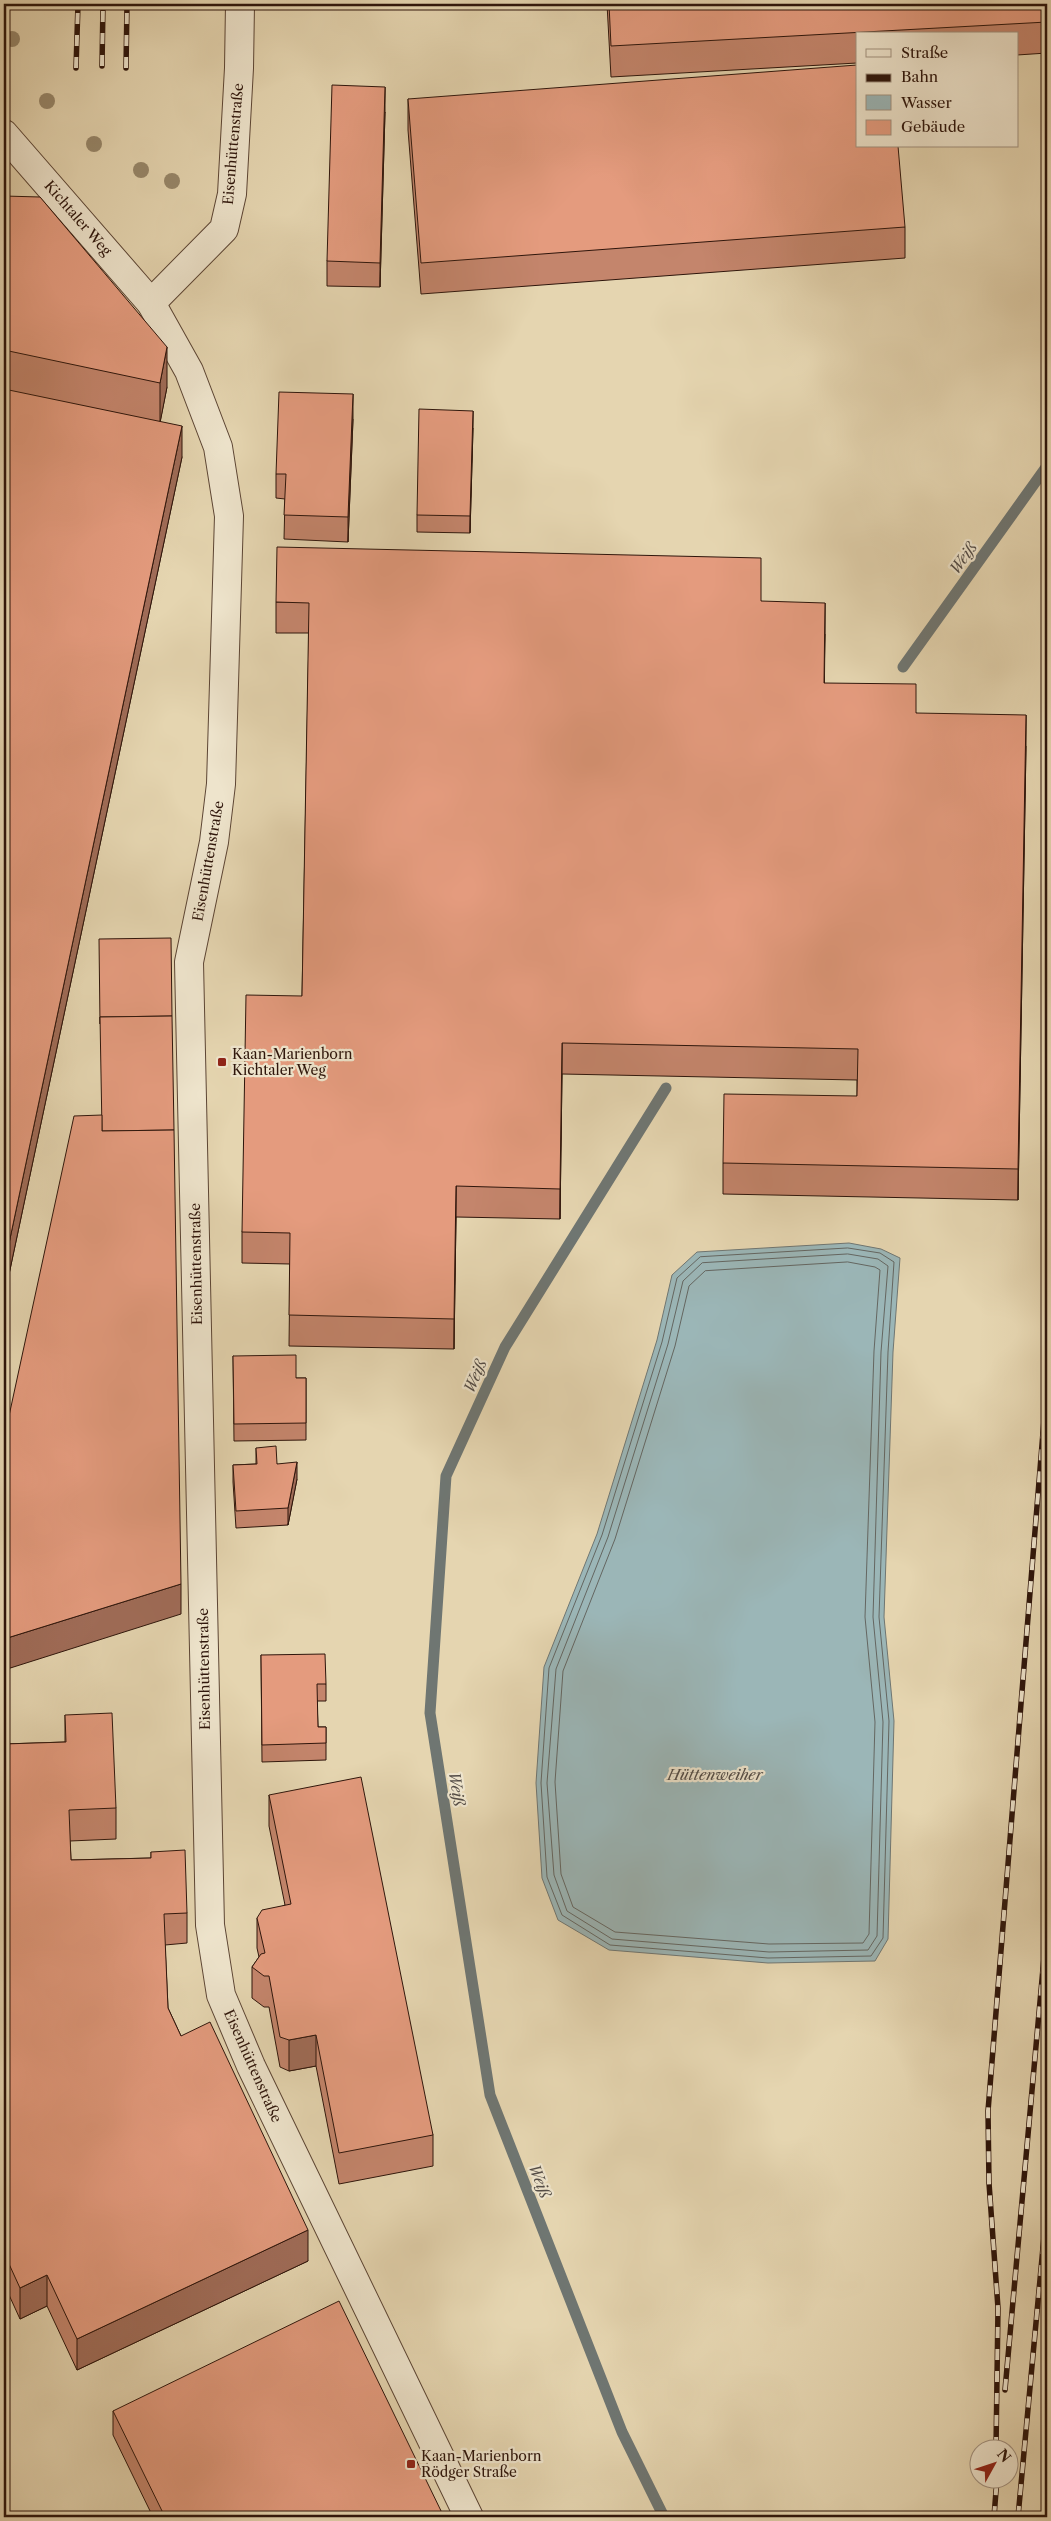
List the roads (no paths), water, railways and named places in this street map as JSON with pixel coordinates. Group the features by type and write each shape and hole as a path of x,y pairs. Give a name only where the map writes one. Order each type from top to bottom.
{"street":[{"name":"Eisenhüttenstraße","path":"240,4 239,68 232,194 224,230 151,303 190,371 218,447 228,516 221,784 214,842 189,962 210,1925 221,1995 250,2066 469,2517"},
{"name":"Kichtaler Weg","path":"4,134 151,303"}],"water":[{"name":"Hüttenweiher","path":"849,1243 881,1249 900,1258 893,1352 884,1617 894,1721 888,1939 875,1961 768,1963 609,1950 558,1920 542,1878 536,1783 544,1667 597,1534 657,1340 672,1275 697,1252"}],"waterway":[{"name":"Weiß","path":"903,667 1047,466"},
{"name":"Weiß","path":"664,2517 622,2432 490,2095 430,1713 446,1476 505,1347 666,1088"}],"railway":[{"path":"76,68 78,4"},
{"path":"102,66 103,4"},
{"path":"126,68 127,4"},
{"path":"996,2438 998,2308 989,2183 988,2111 1047,1383"},
{"path":"1005,2390 1047,1924"},
{"path":"1018,2517 1047,2204"},
{"path":"994,2517 996,2488"},
{"path":"1045,2517 1047,2490"}],"place":[{"name":"Kaan-Marienborn Kichtaler Weg","path":"222,1062"},
{"name":"Kaan-Marienborn Rödger Straße","path":"411,2464"}]}
